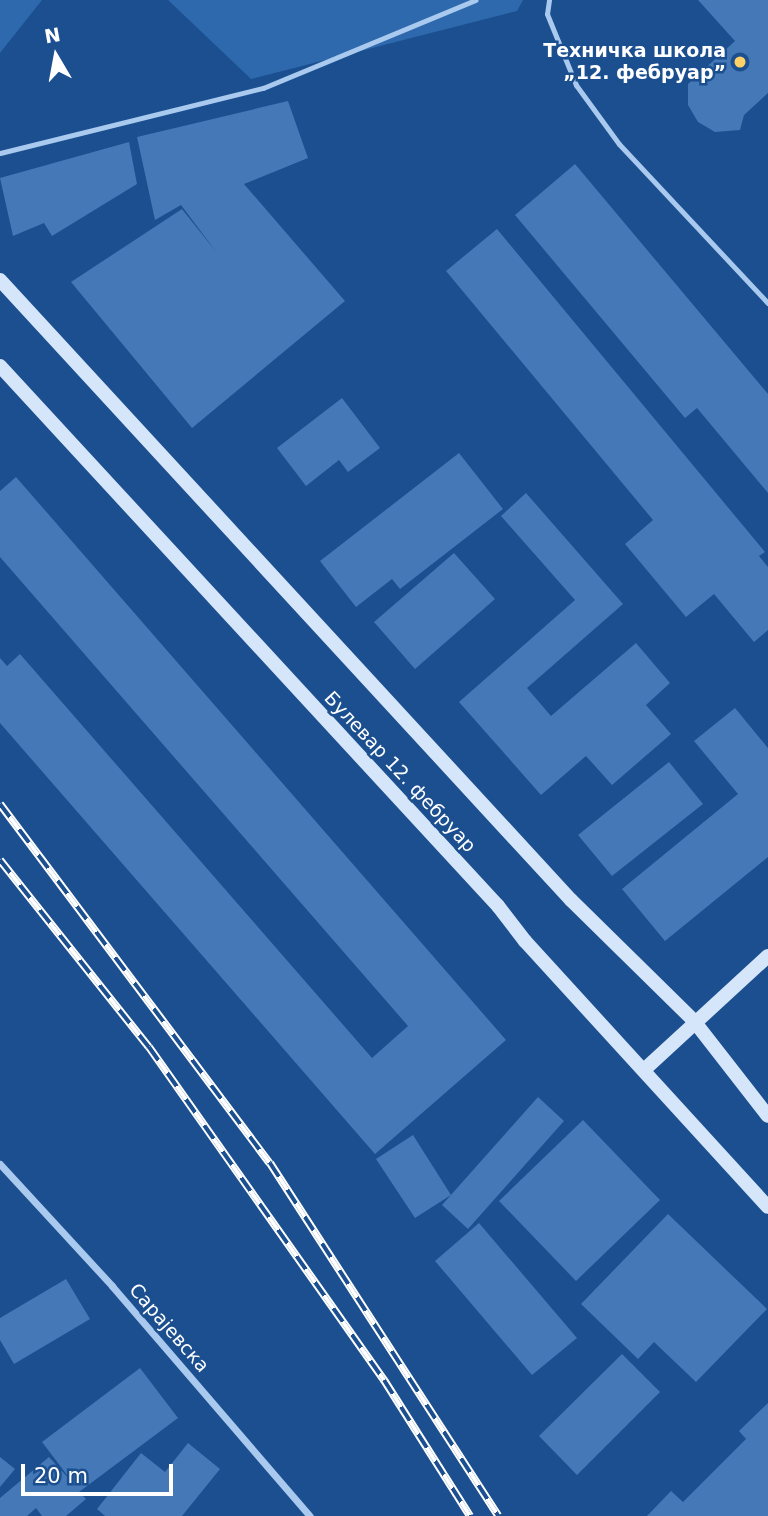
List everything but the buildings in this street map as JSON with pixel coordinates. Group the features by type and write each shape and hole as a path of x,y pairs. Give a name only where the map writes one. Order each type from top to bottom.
{"main road":[{"name":"Булевар 12. фебруар","path":"0,280 571,900 694,1021 768,1116"},
{"name":"Булевар 12. фебруар","path":"0,366 645,1069 768,1207"},
{"path":"645,1069 694,1021 768,956"}],"street":[{"name":"Сарајевска","path":"0,1164 112,1286 310,1516"}],"lane":[{"path":"0,153 263,88 475,0"},
{"path":"549,0 547,14 576,85 619,144 768,303"}],"shaded area":[{"path":"0,0 42,0 0,53"},
{"path":"168,0 523,0 517,11 251,79"}],"railway":[{"path":"0,804 270,1163 498,1516"},
{"path":"0,860 149,1047 384,1380 470,1516"}],"place":[{"name":"Техничка школа „12. фебруар”","path":"740,62"}]}
